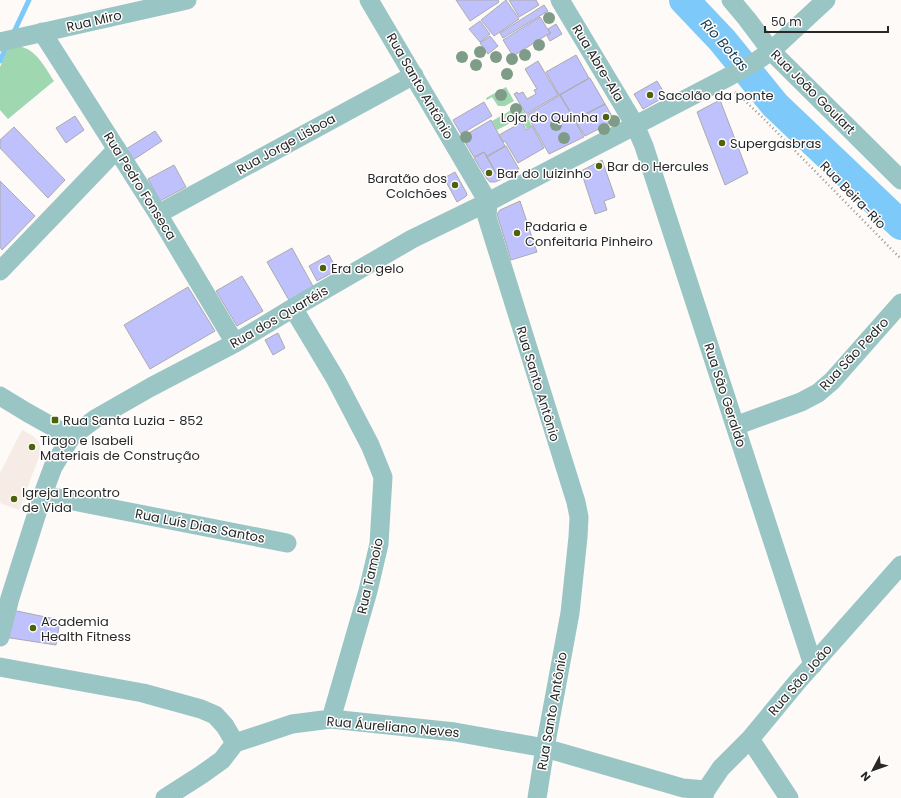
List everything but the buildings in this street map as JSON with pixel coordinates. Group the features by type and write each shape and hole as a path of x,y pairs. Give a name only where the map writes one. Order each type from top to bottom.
{"street":[{"name":"Rua Miro","path":"0,42 187,0"},
{"name":"Rua Santo Antônio","path":"370,0 488,202 486,218 576,502 579,517 578,537 570,613 537,798"},
{"name":"Rua Abre-Ala","path":"560,0 635,125"},
{"name":"Rua João Goulart","path":"730,0 747,19 771,51 901,180"},
{"name":"Rua dos Quartéis","path":"0,637 5,597 54,467 72,437 95,419 236,342 412,239 488,202 755,62 771,51 826,0"},
{"name":"Rua Pedro Fonseca","path":"42,32 158,214 236,342"},
{"name":"Rua Jorge Lisboa","path":"158,214 414,75"},
{"name":"Rua São Geraldo","path":"635,125 646,153 813,665"},
{"path":"0,271 117,149"},
{"name":"Rua São Pedro","path":"735,426 801,402 818,393 832,380 901,303"},
{"name":"Rua Tamoio","path":"293,308 335,378 370,445 383,477 379,544 368,591 331,719"},
{"path":"0,396 72,437"},
{"name":"Rua Luís Dias Santos","path":"43,494 287,543"},
{"name":"Rua São João","path":"705,794 720,768 750,739 901,565"},
{"path":"0,668 143,694 215,715 225,726 235,743 222,760 165,798"},
{"name":"Rua Áureliano Neves","path":"235,743 292,724 331,719 455,732 545,748 705,794"},
{"path":"750,739 789,798"}],"path":[{"name":"Rua Beira-Rio","path":"725,79 901,259"}],"shaded area":[{"path":"22,430 37,440 40,445 41,452 19,510 0,503 0,473"}],"green space":[{"path":"9,46 22,47 32,52 41,61 54,81 8,119 0,110 0,67"},
{"path":"506,87 514,101 505,106 498,106 492,97 487,100 486,98"},
{"path":"520,105 532,126 527,129 520,118 497,130 492,121"}],"waterway":[{"path":"13,34 29,0"},
{"name":"Rio Botas","path":"684,0 722,40 775,105 901,225"},
{"path":"0,61 7,45"}],"place":[{"name":"Sacolão da ponte","path":"650,95"},
{"name":"Loja do Quinha","path":"606,117"},
{"name":"Supergasbras","path":"722,143"},
{"name":"Bar do Hercules","path":"599,166"},
{"name":"Bar do luizinho","path":"489,173"},
{"name":"Baratão dos Colchões","path":"455,185"},
{"name":"Padaria e Confeitaria Pinheiro","path":"517,233"},
{"name":"Era do gelo","path":"323,268"},
{"name":"Rua Santa Luzia - 852","path":"55,420"},
{"name":"Tiago e Isabeli Materiais de Construção","path":"32,447"},
{"name":"Igreja Encontro de Vida","path":"14,499"},
{"name":"Academia Health Fitness","path":"33,628"}]}
